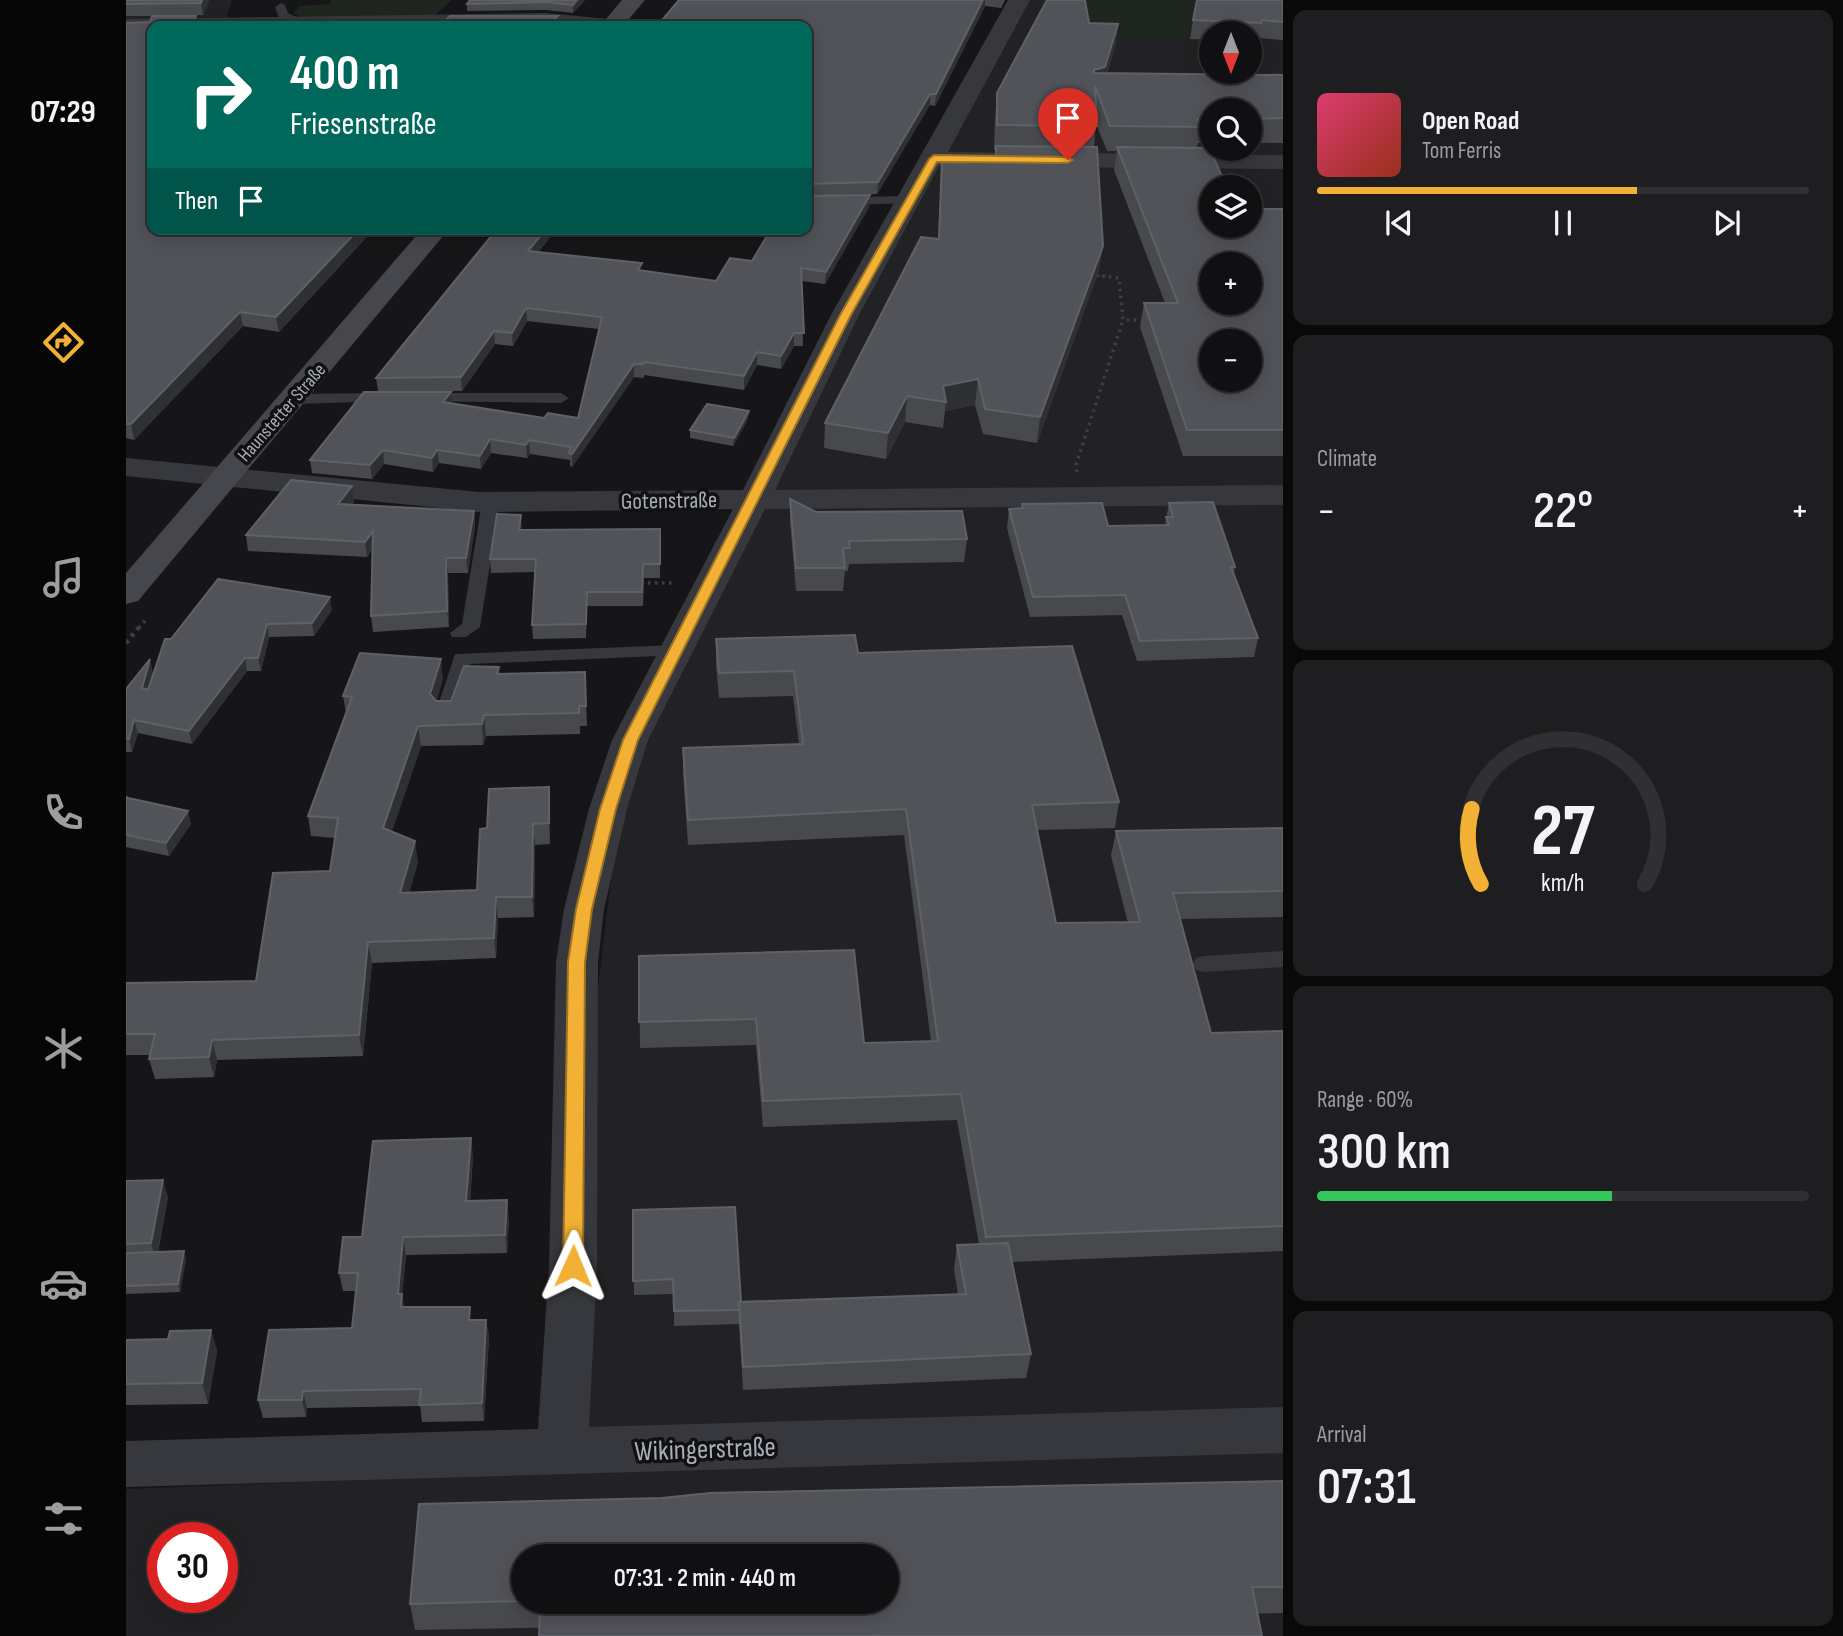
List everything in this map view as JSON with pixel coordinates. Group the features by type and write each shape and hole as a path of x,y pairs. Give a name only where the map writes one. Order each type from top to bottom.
{"main road":[{"path":"615,21 634,0"},
{"name":"Haunstetter Straße","path":"126,594 431,235"}],"street":[{"path":"432,21 455,0"},
{"path":"562,1453 573,1266 574,1020 577,962 584,909 608,809 630,740 755,498 845,315 934,159 1019,0"},
{"path":"488,21 557,21"},
{"path":"126,26 147,26"},
{"path":"934,159 1283,162"},
{"name":"Gotenstraße","path":"126,467 262,479 403,496 491,502 1283,495"},
{"name":"Wikingerstraße","path":"126,1464 1283,1430"}],"lane":[{"path":"281,7 283,15 294,21"},
{"path":"812,202 910,200"},
{"path":"293,398 561,398"},
{"path":"459,633 471,626 491,502"},
{"path":"445,715 462,658 675,651"},
{"path":"1203,964 1283,959"}],"path":[{"path":"1079,273 1119,278 1123,320 1076,465 1081,497"},
{"path":"1123,320 1150,320"},
{"path":"632,583 710,583"}],"shaded area":[{"path":"126,0 232,0 225,21 147,21 147,24 126,24"},
{"path":"331,0 452,0 428,21 308,21 293,13 299,6 330,4"},
{"path":"1010,0 1283,0 1283,1636 126,1636 126,1489 541,1473 629,726"},
{"path":"1046,0 1223,0 1197,3 1190,39 1084,36 1054,2"}],"building":[{"path":"126,0 202,0 201,3 126,4"},
{"path":"470,0 577,0 573,5 546,2 467,4"},
{"path":"679,0 983,0 936,94 930,94 878,182 812,184 812,21 661,21"},
{"path":"1047,0 1085,0 1089,23 1118,24 1105,67 1094,70 1094,73 1199,74 1199,84 1262,84 1262,75 1283,75 1283,118 1262,119 1262,98 1199,98 1199,127 1110,126 1095,86 1097,126 997,125 997,93"},
{"path":"1197,0 1283,0 1283,22 1193,20"},
{"path":"152,16 196,16 194,21 150,21"},
{"path":"450,16 558,16 553,21 445,21"},
{"path":"147,22 147,235 353,235 276,317 240,312 131,424 126,424 126,23"},
{"path":"996,146 1097,147 1103,246 1040,417 985,409 978,379 943,386 946,402 907,396 888,433 825,423 921,237 939,239 942,159 961,162 961,158 996,160"},
{"path":"1117,147 1199,148 1199,161 1215,161 1221,175 1199,175 1199,238 1262,238 1262,209 1283,209 1283,430 1187,430 1144,303 1178,303"},
{"path":"870,195 826,272 801,268 804,333 794,333 781,356 757,352 744,376 644,362 634,364 572,454 569,453 571,447 529,440 526,445 490,439 480,456 437,450 432,458 383,450 370,465 310,460 364,392 451,392 443,402 544,418 548,413 578,418 602,317 526,308 512,333 494,331 461,377 376,378 492,235 541,235 528,251 642,263 638,270 716,281 730,258 752,261 767,235 812,235 812,196"},
{"path":"707,404 749,411 734,438 690,430"},
{"path":"291,480 352,486 338,504 474,511 466,558 446,558 447,611 371,616 373,531 365,542 246,535"},
{"path":"790,499 816,512 962,511 967,539 849,541 850,548 843,548 845,568 796,568"},
{"path":"1213,502 1235,567 1231,567 1258,638 1140,641 1125,595 1033,597 1009,509 1023,508 1022,504 1102,503 1108,526 1169,525 1166,517 1173,517 1169,503"},
{"path":"497,514 521,515 519,530 660,529 660,564 643,564 642,592 587,592 586,624 532,625 536,559 490,559"},
{"path":"218,579 330,597 312,623 267,624 258,658 245,658 189,731 134,720 129,739 126,739 126,689 150,659 142,688 148,690 165,639 171,639"},
{"path":"855,635 858,653 1072,646 1119,802 1032,805 1056,923 1140,922 1116,831 1283,828 1283,891 1173,893 1211,1033 1283,1031 1283,1226 986,1237 961,1094 763,1101 756,1019 639,1022 639,956 854,950 864,1043 938,1041 906,809 688,820 683,748 803,744 794,671 719,673 716,639"},
{"path":"360,653 441,659 430,694 436,701 451,701 464,666 499,667 497,674 585,672 586,706 579,706 579,713 484,715 482,724 418,726 383,828 415,841 400,893 477,890 480,829 487,828 489,789 549,787 549,823 533,824 532,897 496,897 494,938 368,942 359,1035 212,1040 209,1057 149,1059 155,1034 126,1034 126,983 256,981 273,873 330,871 338,818 308,816 352,697 343,696"},
{"path":"126,797 188,811 166,843 126,835"},
{"path":"471,1138 466,1201 507,1200 505,1235 403,1237 398,1294 402,1294 401,1307 470,1307 469,1320 486,1320 482,1403 419,1405 421,1389 303,1391 302,1400 258,1400 269,1330 352,1328 358,1273 339,1273 343,1237 362,1237 373,1141"},
{"path":"163,1180 151,1243 126,1244 126,1181"},
{"path":"735,1207 741,1302 739,1310 674,1311 673,1279 633,1281 633,1210"},
{"path":"1008,1243 1031,1354 743,1367 739,1302 966,1294 957,1245"},
{"path":"184,1251 178,1284 126,1286 126,1253"},
{"path":"211,1330 202,1383 126,1384 126,1340 168,1339 170,1331"},
{"path":"1283,1481 1283,1587 1252,1587 1262,1636 539,1636 540,1614 899,1614 899,1544 511,1544 511,1601 410,1604 419,1504 662,1498 710,1493"}],"route":[{"path":"573,1266 574,1020 577,962 584,909 608,809 630,740 755,498 845,315 934,159 1068,160"}]}
